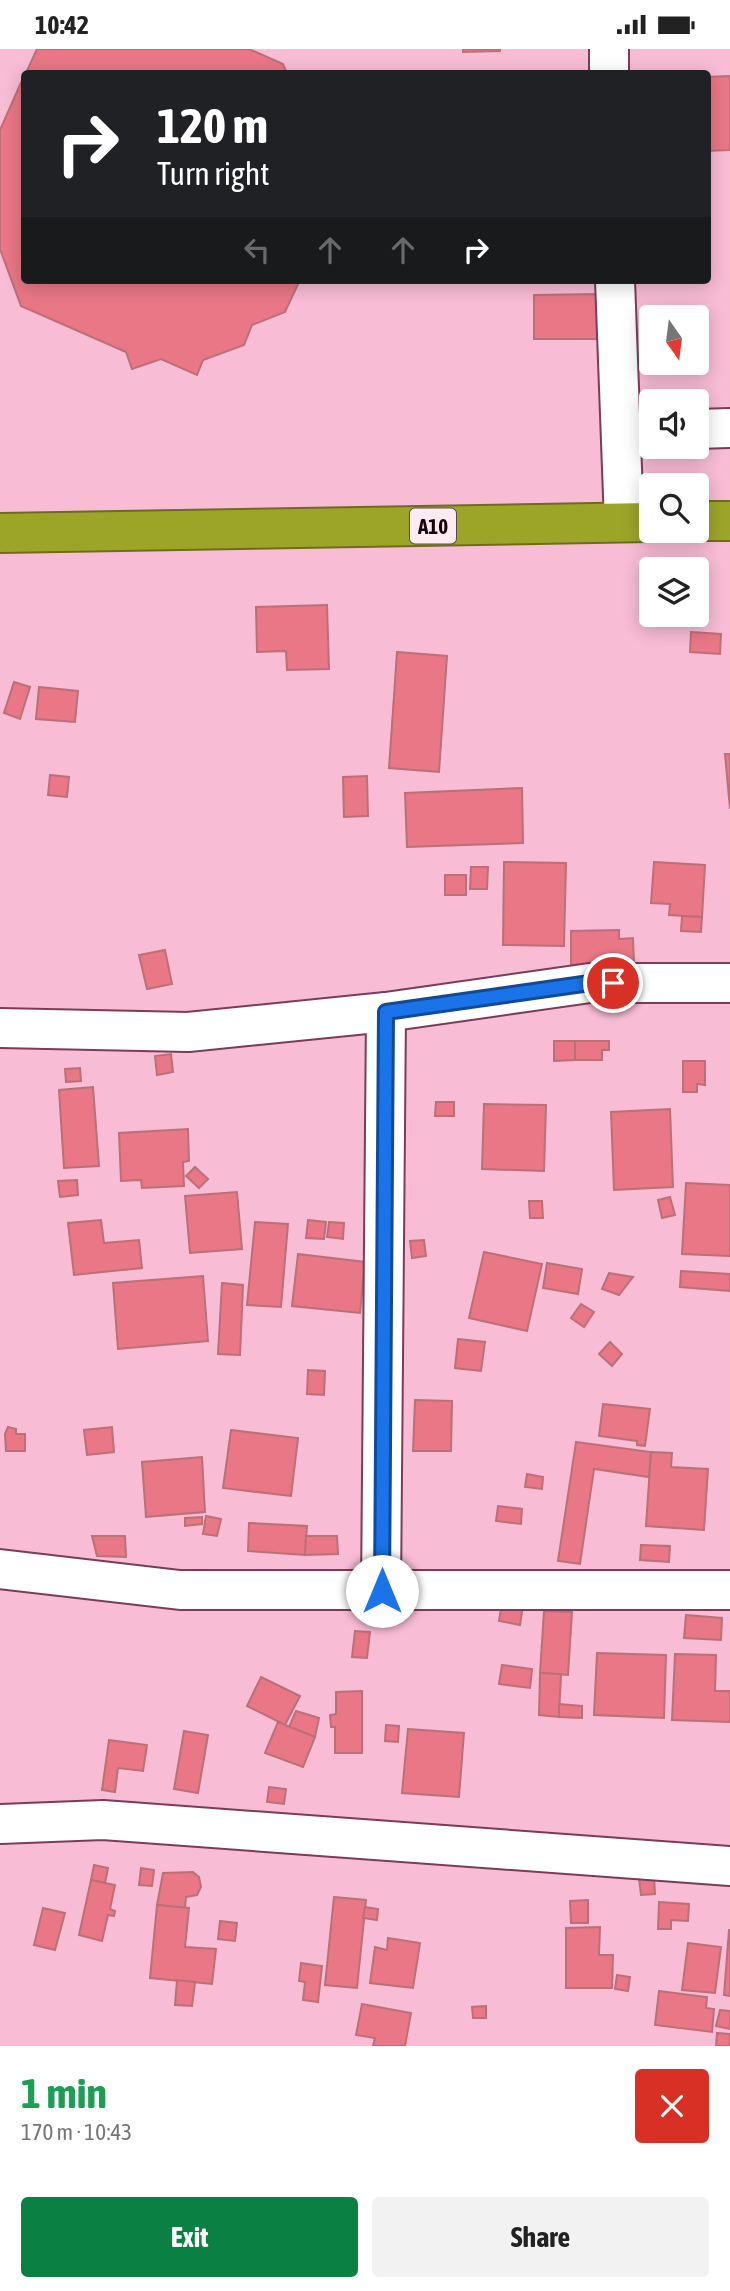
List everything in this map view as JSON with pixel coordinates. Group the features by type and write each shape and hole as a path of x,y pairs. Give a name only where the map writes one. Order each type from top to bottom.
{"highway":[{"path":"709,521 730,521"},
{"name":"A10","path":"0,533 637,522"}],"street":[{"path":"609,49 610,70"},
{"path":"616,284 635,430 637,522"},
{"path":"709,429 730,428"},
{"path":"0,1028 188,1032 386,1012 590,983 730,983"},
{"path":"382,1591 386,1012"},
{"path":"0,1569 180,1590 730,1590"},
{"path":"0,1824 103,1819 730,1866"}],"building":[{"path":"37,49 249,49 283,64 286,70 27,70"},
{"path":"463,49 500,49 500,51 463,52"},
{"path":"730,76 730,150 711,151 711,77"},
{"path":"21,83 21,284 298,284 285,312 252,325 244,345 203,360 197,375 161,359 132,369 126,352 21,306 0,249 0,130"},
{"path":"597,294 597,339 534,339 534,295"},
{"path":"327,605 329,669 287,670 286,651 257,652 256,607"},
{"path":"691,632 721,634 720,654 690,652"},
{"path":"397,652 447,656 439,772 389,768"},
{"path":"14,682 30,687 20,719 4,713"},
{"path":"39,687 78,691 75,722 36,719"},
{"path":"725,754 730,754 730,809"},
{"path":"50,775 69,777 67,797 48,795"},
{"path":"367,776 368,816 344,817 343,777"},
{"path":"522,788 523,843 407,847 405,793"},
{"path":"504,862 566,863 564,946 503,945"},
{"path":"654,862 705,865 702,917 669,915 670,904 651,903"},
{"path":"471,867 488,867 487,889 470,889"},
{"path":"445,875 466,875 466,895 445,895"},
{"path":"682,916 702,917 701,932 681,931"},
{"path":"619,930 619,939 633,938 634,964 571,965 571,931"},
{"path":"165,950 172,984 147,989 139,955"},
{"path":"554,1041 575,1041 575,1060 554,1061"},
{"path":"575,1041 609,1041 609,1050 602,1050 602,1060 575,1060"},
{"path":"171,1054 173,1072 157,1075 155,1056"},
{"path":"683,1061 705,1061 705,1085 697,1084 697,1092 683,1092"},
{"path":"80,1068 81,1081 66,1082 65,1069"},
{"path":"93,1087 99,1166 64,1168 59,1090"},
{"path":"436,1102 454,1102 454,1116 435,1116"},
{"path":"484,1104 546,1105 544,1171 482,1169"},
{"path":"670,1109 673,1187 614,1190 611,1112"},
{"path":"188,1129 189,1161 183,1162 184,1186 142,1188 141,1180 121,1181 119,1133"},
{"path":"195,1167 208,1179 199,1188 186,1176"},
{"path":"77,1180 78,1195 60,1197 58,1181"},
{"path":"686,1183 730,1185 730,1256 682,1254"},
{"path":"237,1192 242,1249 190,1253 185,1196"},
{"path":"670,1197 675,1215 662,1218 658,1200"},
{"path":"529,1201 542,1201 543,1218 530,1218"},
{"path":"101,1220 104,1243 139,1240 142,1268 74,1275 68,1223"},
{"path":"308,1220 326,1222 324,1239 306,1238"},
{"path":"255,1222 288,1224 281,1307 247,1305"},
{"path":"329,1222 344,1223 343,1239 327,1237"},
{"path":"424,1240 426,1256 412,1258 410,1241"},
{"path":"484,1252 542,1264 527,1331 469,1318"},
{"path":"298,1254 365,1262 360,1313 292,1306"},
{"path":"547,1263 582,1269 578,1294 543,1288"},
{"path":"681,1271 730,1274 730,1291 680,1287"},
{"path":"609,1273 633,1277 619,1295 602,1289"},
{"path":"203,1276 208,1341 118,1349 113,1283"},
{"path":"222,1283 243,1285 240,1355 218,1354"},
{"path":"581,1304 594,1312 584,1327 571,1318"},
{"path":"458,1339 485,1342 481,1371 455,1368"},
{"path":"610,1342 622,1354 612,1366 599,1354"},
{"path":"308,1370 325,1371 324,1395 307,1394"},
{"path":"415,1400 452,1401 451,1451 413,1451"},
{"path":"603,1404 650,1409 645,1446 637,1445 637,1441 599,1436"},
{"path":"8,1427 16,1429 16,1434 25,1434 25,1451 6,1451 5,1434"},
{"path":"112,1427 114,1452 87,1455 84,1430"},
{"path":"231,1430 298,1438 291,1496 223,1488"},
{"path":"576,1442 651,1452 649,1477 594,1469 580,1564 558,1561"},
{"path":"651,1452 672,1453 671,1467 708,1469 704,1530 646,1526"},
{"path":"202,1457 205,1512 146,1517 142,1462"},
{"path":"527,1474 543,1477 542,1489 525,1487"},
{"path":"498,1506 522,1509 521,1524 496,1521"},
{"path":"206,1516 221,1519 217,1536 203,1534"},
{"path":"202,1517 202,1524 185,1526 185,1518"},
{"path":"249,1523 307,1526 305,1555 248,1551"},
{"path":"92,1536 125,1536 126,1557 97,1556"},
{"path":"306,1536 337,1536 338,1554 305,1555"},
{"path":"641,1545 670,1546 669,1562 640,1560"},
{"path":"502,1601 523,1605 520,1625 499,1621"},
{"path":"544,1611 572,1612 568,1675 540,1673"},
{"path":"686,1615 722,1618 721,1640 684,1638"},
{"path":"355,1631 370,1632 367,1658 352,1657"},
{"path":"597,1653 666,1655 664,1718 594,1715"},
{"path":"675,1654 716,1655 715,1691 730,1691 730,1722 672,1720"},
{"path":"502,1665 532,1669 530,1688 499,1684"},
{"path":"540,1673 561,1674 559,1717 539,1715"},
{"path":"261,1677 300,1696 285,1725 247,1706"},
{"path":"362,1691 362,1753 335,1753 335,1727 331,1727 330,1715 336,1714 336,1692"},
{"path":"559,1704 582,1706 582,1718 559,1717"},
{"path":"296,1711 319,1718 315,1737 289,1727"},
{"path":"278,1722 315,1737 303,1767 265,1753"},
{"path":"386,1725 399,1726 398,1742 385,1741"},
{"path":"408,1729 464,1733 459,1797 402,1793"},
{"path":"184,1731 208,1735 198,1793 174,1789"},
{"path":"109,1740 147,1745 143,1771 118,1768 115,1792 102,1790"},
{"path":"269,1787 286,1789 284,1804 267,1802"},
{"path":"94,1865 108,1868 105,1883 91,1880"},
{"path":"141,1868 154,1870 152,1886 139,1885"},
{"path":"193,1872 199,1877 201,1887 197,1895 186,1897 185,1908 157,1905 163,1873"},
{"path":"654,1877 655,1894 641,1895 639,1878"},
{"path":"91,1880 115,1885 110,1909 115,1911 114,1916 108,1915 102,1941 79,1935"},
{"path":"334,1897 366,1900 357,1988 325,1985"},
{"path":"588,1900 588,1923 571,1923 570,1901"},
{"path":"659,1902 689,1904 688,1921 671,1920 671,1929 658,1929"},
{"path":"157,1905 189,1908 185,1947 216,1949 212,1984 150,1978"},
{"path":"365,1907 378,1909 377,1920 363,1918"},
{"path":"43,1908 65,1913 55,1950 34,1945"},
{"path":"220,1921 237,1923 235,1941 218,1939"},
{"path":"600,1927 599,1955 613,1955 612,1988 566,1988 566,1928"},
{"path":"730,1930 730,1996 724,1995"},
{"path":"388,1938 420,1943 413,1988 370,1983 375,1947 387,1950"},
{"path":"688,1943 721,1947 715,1993 682,1990"},
{"path":"301,1963 322,1966 318,2002 303,2000 305,1982 299,1981"},
{"path":"617,1975 630,1977 628,1991 615,1989"},
{"path":"177,1980 195,1982 192,2006 175,2005"},
{"path":"659,1991 707,1997 706,2008 714,2009 712,2032 655,2025"},
{"path":"362,2004 411,2013 405,2046 373,2046 375,2038 356,2035"},
{"path":"486,2006 486,2018 473,2018 472,2007"},
{"path":"720,2010 730,2011 730,2029 716,2026"},
{"path":"717,2033 730,2034 730,2046 716,2046"}],"route":[{"path":"382,1591 386,1012 590,983 613,983"}]}
